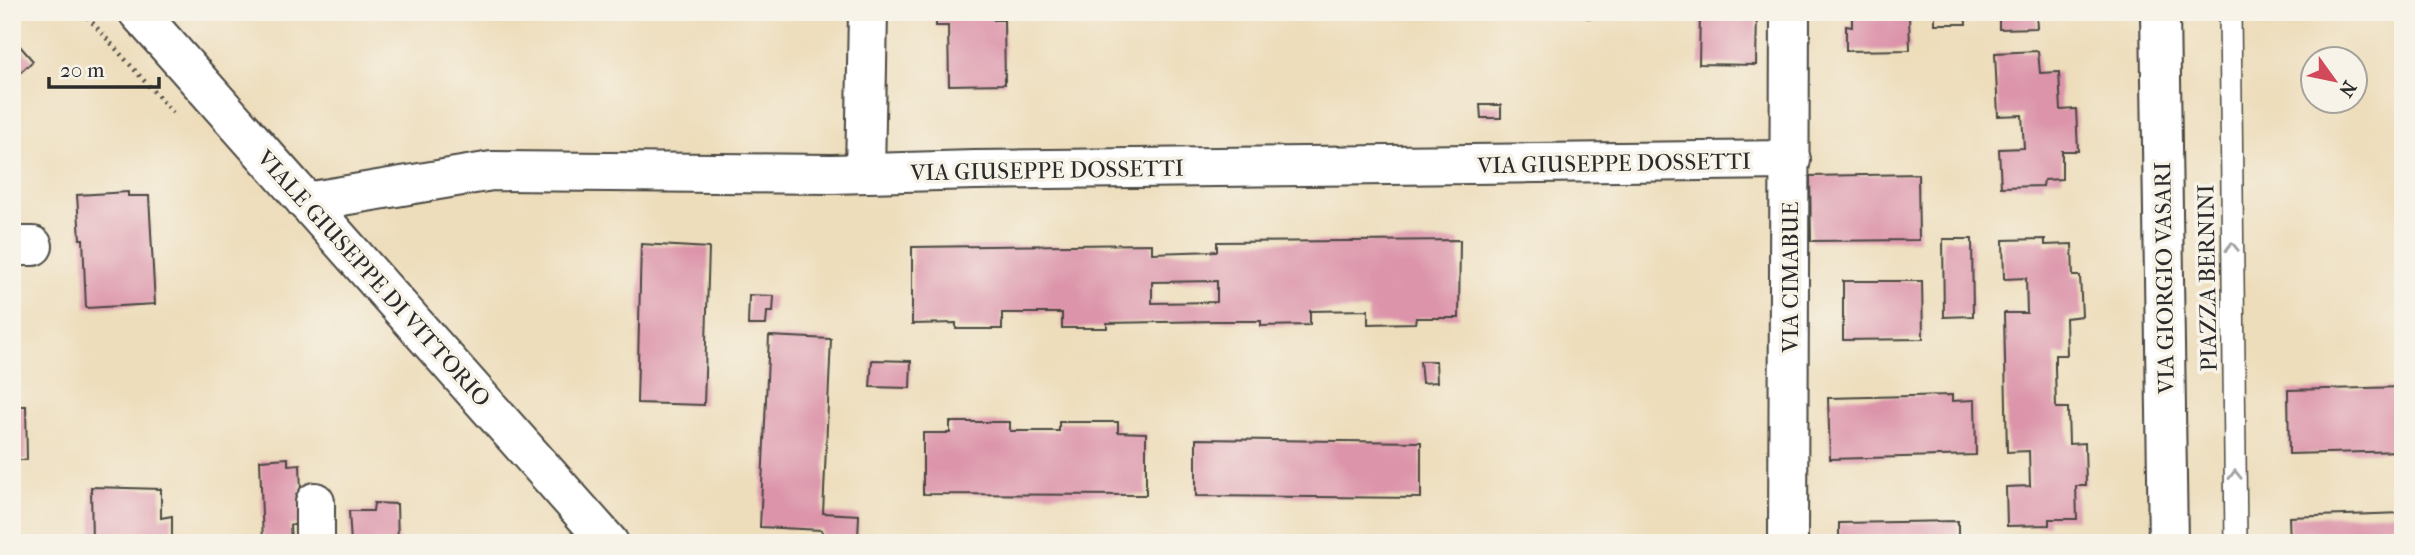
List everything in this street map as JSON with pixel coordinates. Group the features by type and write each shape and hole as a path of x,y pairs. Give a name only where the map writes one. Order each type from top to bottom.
{"street":[{"name":"VIALE GIUSEPPE DI VITTORIO","path":"138,12 609,543"},
{"path":"865,173 868,12"},
{"name":"VIA CIMABUE","path":"1788,543 1790,12"},
{"name":"VIA GIORGIO VASARI","path":"2160,12 2168,543"},
{"name":"VIA GIUSEPPE DOSSETTI","path":"306,202 492,171 865,173 1791,160"},
{"path":"315,502 315,543"}],"lane":[{"name":"PIAZZA BERNINI","path":"2230,12 2236,543"}],"building":[{"path":"936,12 994,12 994,20 1004,20 1005,84 949,85 948,26 936,26"},
{"path":"1587,12 1620,12 1620,17 1587,18"},
{"path":"1700,12 1757,12 1756,65 1699,64"},
{"path":"1852,12 1909,12 1910,50 1846,51 1846,26 1852,27"},
{"path":"1935,12 1965,12 1966,24 1935,24"},
{"path":"1999,12 2036,12 2037,28 1999,29"},
{"path":"2293,12 2345,12 2345,15 2293,16"},
{"path":"12,37 33,61 12,80"},
{"path":"2038,51 2040,73 2059,72 2061,110 2076,109 2078,151 2062,151 2062,179 2044,180 2043,186 2001,187 1999,149 2024,148 2022,115 1998,116 1995,53"},
{"path":"1480,105 1501,105 1501,118 1481,118"},
{"path":"1918,174 1919,240 1811,241 1810,176"},
{"path":"128,192 128,196 149,196 155,304 86,308 83,239 80,239 77,195"},
{"path":"1943,239 1972,239 1973,316 1944,317"},
{"path":"2045,239 2045,245 2072,244 2073,276 2080,276 2082,316 2066,318 2067,355 2055,355 2056,408 2068,408 2069,444 2085,443 2086,486 2076,486 2077,519 2049,519 2049,525 2007,526 2006,487 2030,486 2029,451 2007,452 2004,313 2027,313 2026,278 2004,279 2003,240"},
{"path":"1460,240 1459,318 1416,318 1415,323 1368,324 1368,310 1310,311 1310,325 1261,326 1261,321 1217,321 1107,323 1107,328 1062,328 1062,313 1002,313 1002,329 956,329 956,323 912,324 912,247 1152,244 1152,253 1217,251 1217,242","holes":["1217,281 1217,302 1152,303 1152,282"]},
{"path":"641,244 709,248 704,405 637,403"},
{"path":"1843,281 1922,281 1923,339 1843,340"},
{"path":"749,295 774,296 773,312 767,312 766,325 748,325"},
{"path":"769,336 831,339 823,513 859,515 858,538 822,536 822,530 760,527"},
{"path":"872,360 911,361 910,388 870,387"},
{"path":"1420,361 1436,361 1437,382 1422,383"},
{"path":"2403,387 2403,451 2289,454 2288,390"},
{"path":"1952,395 1952,401 1975,400 1976,455 1830,459 1828,398"},
{"path":"12,406 26,406 27,460 12,460"},
{"path":"950,422 1010,422 1010,431 1059,431 1059,422 1118,422 1118,432 1146,433 1146,495 923,494 923,433 950,433"},
{"path":"1196,439 1421,442 1421,498 1196,496"},
{"path":"288,458 288,465 300,464 302,525 290,525 291,543 263,543 260,460"},
{"path":"91,487 161,489 161,518 172,516 172,543 92,543"},
{"path":"374,503 397,504 398,543 351,543 349,511 373,511"},
{"path":"2403,513 2403,543 2290,543 2289,517"},
{"path":"1958,521 1958,543 1839,543 1839,523"}]}
